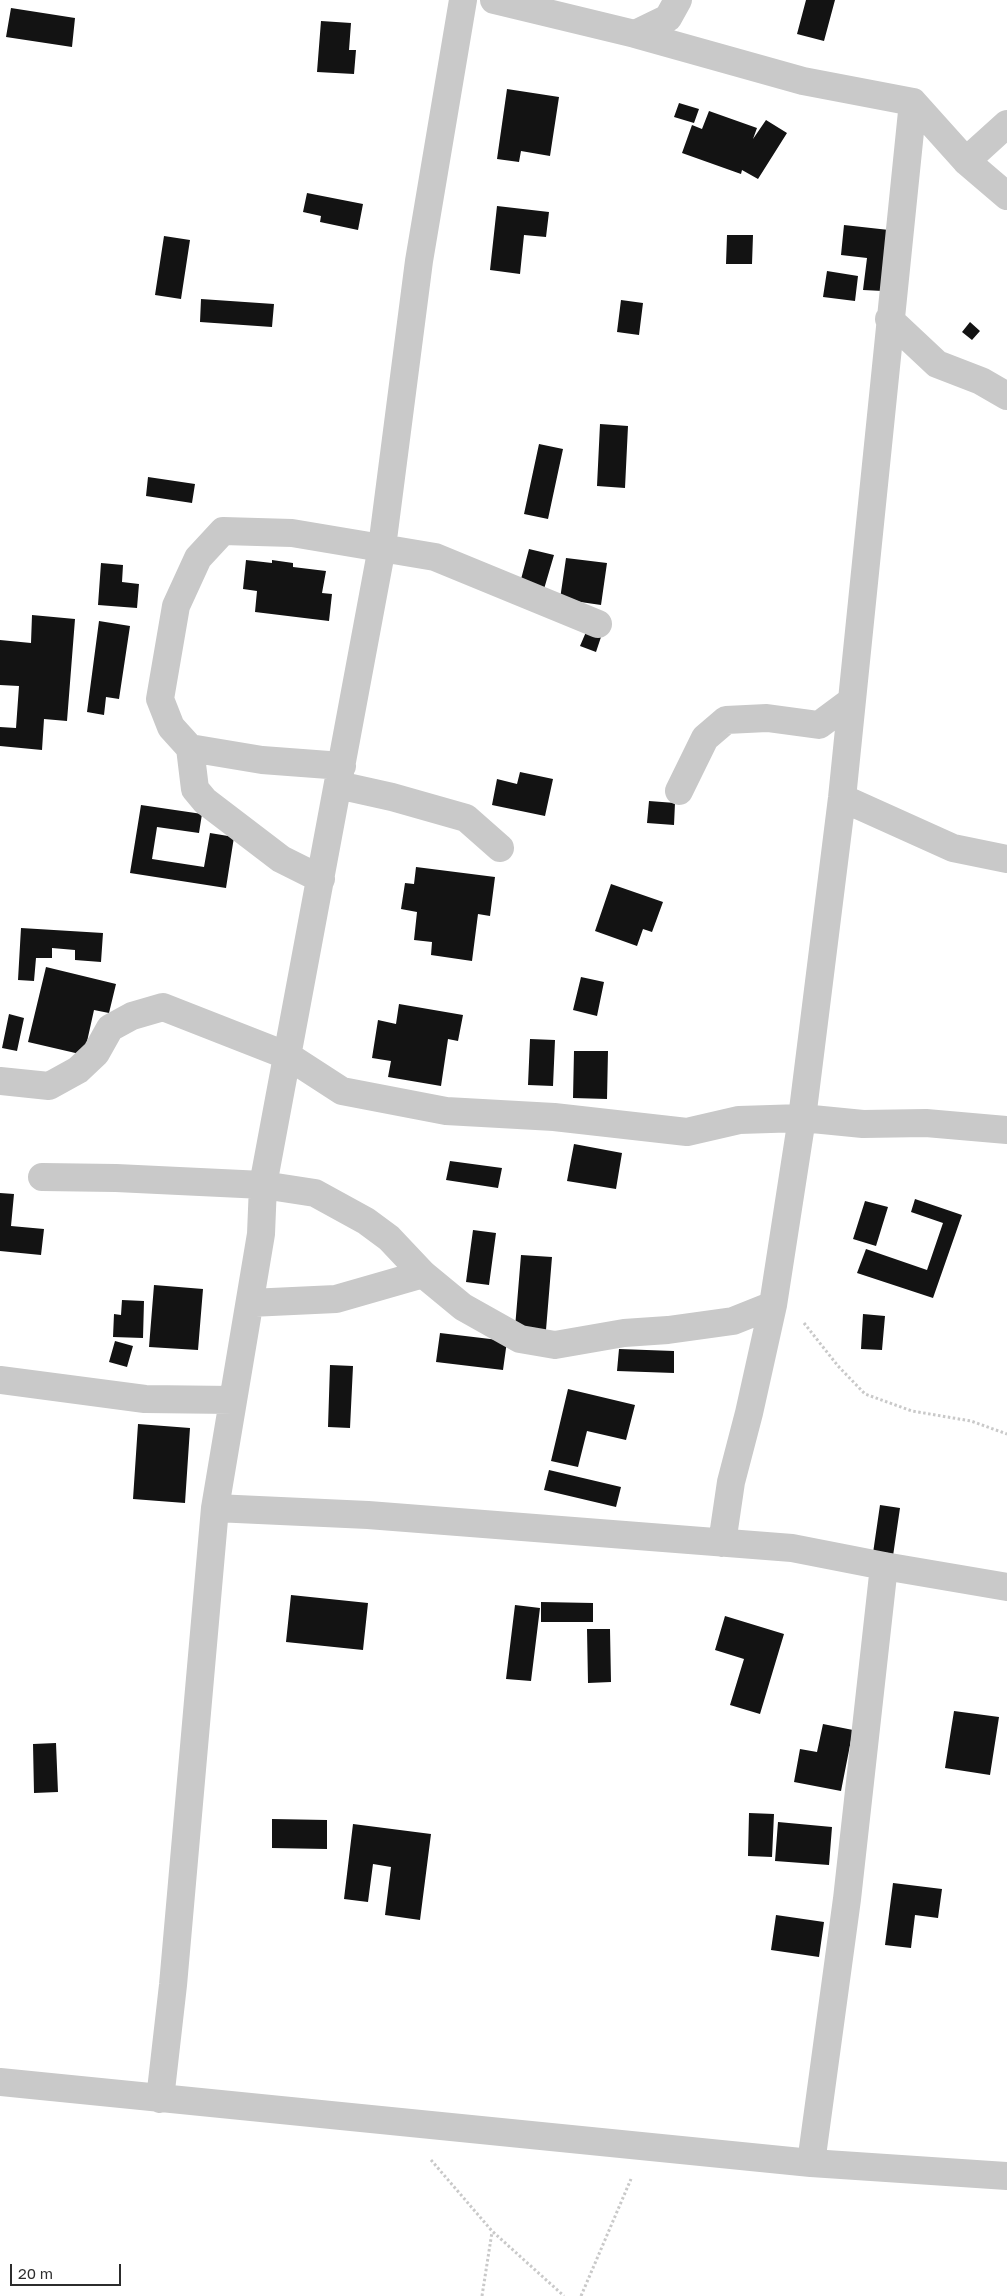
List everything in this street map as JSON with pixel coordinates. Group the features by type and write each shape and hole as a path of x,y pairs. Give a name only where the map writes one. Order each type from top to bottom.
{"street":[{"path":"160,2099 173,1985 215,1508 261,1234 263,1184 382,547 419,261 463,0"},
{"path":"494,0 635,34 803,81 913,102 966,161 1007,196"},
{"path":"635,34 668,18 678,0"},
{"path":"722,1544 732,1482 774,1296 802,1118 842,798 850,702 913,102"},
{"path":"966,161 1007,124"},
{"path":"890,319 936,364 980,381 1007,396"},
{"path":"321,879 281,859 205,802 195,788 190,748 171,728 160,699 166,652 176,606 198,558 223,531 292,533 435,557 598,624"},
{"path":"679,791 705,738 726,720 767,718 819,725 850,702"},
{"path":"190,748 340,776 392,797 466,818 500,848"},
{"path":"842,798 953,848 1007,860"},
{"path":"0,1081 49,1086 78,1070 96,1052 110,1028 132,1016 163,1007 288,1056 342,1091 446,1110 554,1117 687,1132 739,1120 802,1118 863,1124 926,1124 1007,1130"},
{"path":"42,1177 263,1184 315,1193 366,1221 389,1238 423,1274 462,1307 520,1339 556,1345 624,1332 668,1330 733,1322 774,1296"},
{"path":"250,1303 336,1299 423,1274"},
{"path":"0,1380 145,1399 233,1400"},
{"path":"215,1508 368,1515 792,1548 1007,1587"},
{"path":"811,2163 847,1899 884,1566"},
{"path":"0,2082 811,2163 1007,2176"}],"path":[{"path":"774,1296 865,1394 912,1411 971,1421 1007,1434"},
{"path":"399,2123 492,2231 564,2296"},
{"path":"581,2296 645,2147"},
{"path":"482,2296 492,2231"}],"building":[{"path":"806,0 835,0 824,41 797,34"},
{"path":"11,8 75,18 72,47 6,37"},
{"path":"321,21 351,23 349,50 356,50 354,74 317,72"},
{"path":"507,89 559,97 550,156 521,151 519,162 497,159"},
{"path":"679,103 699,109 694,123 674,117"},
{"path":"709,111 757,128 753,139 766,120 787,133 758,179 742,170 741,174 682,153 692,125 702,129"},
{"path":"307,193 363,204 358,230 320,222 321,216 303,212"},
{"path":"497,206 549,212 546,237 524,235 520,274 490,270"},
{"path":"844,225 889,230 883,291 863,290 867,258 841,255"},
{"path":"727,235 753,235 752,264 726,264"},
{"path":"164,236 190,240 181,299 155,295"},
{"path":"827,271 858,276 855,301 823,297"},
{"path":"201,299 274,304 272,327 200,322"},
{"path":"621,300 643,303 639,335 617,332"},
{"path":"970,322 980,331 972,340 962,332"},
{"path":"600,424 628,426 625,488 597,486"},
{"path":"539,444 563,449 548,519 524,514"},
{"path":"148,477 195,484 192,503 146,496"},
{"path":"529,549 554,555 544,589 520,583"},
{"path":"566,558 607,563 601,605 560,599"},
{"path":"246,560 272,563 272,560 293,563 293,567 326,571 322,593 332,594 329,621 255,612 257,591 243,589"},
{"path":"101,563 123,565 122,582 139,584 137,608 98,605"},
{"path":"32,615 75,619 67,721 44,719 42,750 0,746 0,727 16,728 19,686 0,685 0,640 31,643"},
{"path":"99,621 130,626 119,699 106,697 104,715 87,712"},
{"path":"586,632 601,637 596,652 580,646"},
{"path":"520,772 553,779 545,816 492,805 497,779 517,784"},
{"path":"649,801 675,803 674,825 647,823"},
{"path":"141,805 202,814 199,833 157,827 152,859 204,867 210,833 234,837 226,888 130,873"},
{"path":"416,867 495,877 490,916 478,914 472,961 431,955 432,942 414,940 417,912 401,909 405,883 414,884"},
{"path":"611,884 663,902 652,932 643,929 637,946 595,931"},
{"path":"21,928 103,933 101,962 75,960 75,950 52,948 52,958 36,958 34,981 18,980"},
{"path":"46,967 116,984 109,1013 94,1010 84,1055 28,1042"},
{"path":"581,977 604,982 597,1016 573,1010"},
{"path":"399,1004 463,1015 458,1041 448,1039 441,1086 388,1077 391,1061 372,1058 378,1020 396,1024"},
{"path":"9,1014 24,1018 17,1051 2,1048"},
{"path":"530,1039 555,1040 553,1086 528,1085"},
{"path":"574,1051 608,1051 607,1099 573,1098"},
{"path":"574,1144 622,1153 616,1189 567,1181"},
{"path":"450,1161 502,1168 498,1188 446,1180"},
{"path":"0,1193 14,1194 11,1226 44,1229 41,1255 0,1251"},
{"path":"915,1199 962,1215 933,1298 857,1273 866,1249 927,1270 943,1223 911,1212"},
{"path":"865,1201 888,1207 876,1246 853,1239"},
{"path":"473,1230 496,1233 489,1285 466,1282"},
{"path":"521,1255 552,1257 546,1330 515,1328"},
{"path":"154,1285 203,1289 198,1350 149,1347"},
{"path":"122,1300 144,1301 143,1338 113,1337 114,1314 121,1315"},
{"path":"863,1314 885,1316 882,1350 861,1349"},
{"path":"440,1333 507,1341 503,1370 436,1362"},
{"path":"115,1341 133,1346 127,1367 109,1362"},
{"path":"619,1349 674,1351 674,1373 617,1371"},
{"path":"330,1365 353,1366 350,1428 328,1427"},
{"path":"568,1389 635,1405 626,1440 587,1431 578,1467 551,1461"},
{"path":"138,1424 190,1428 185,1503 133,1499"},
{"path":"549,1470 621,1487 616,1507 544,1490"},
{"path":"880,1505 900,1508 893,1556 873,1553"},
{"path":"291,1595 368,1603 363,1650 286,1642"},
{"path":"541,1602 593,1603 593,1622 541,1622"},
{"path":"515,1605 540,1608 531,1681 506,1679"},
{"path":"725,1616 784,1634 760,1714 730,1705 744,1659 715,1650"},
{"path":"587,1629 610,1629 611,1682 588,1683"},
{"path":"954,1711 999,1717 990,1775 945,1768"},
{"path":"823,1724 853,1730 841,1791 794,1782 800,1749 817,1752"},
{"path":"56,1743 58,1792 34,1793 33,1744"},
{"path":"749,1813 774,1814 772,1857 748,1856"},
{"path":"272,1819 327,1820 327,1849 272,1848"},
{"path":"778,1822 832,1827 829,1865 775,1861"},
{"path":"353,1824 431,1834 420,1920 385,1915 391,1867 373,1864 368,1902 344,1899"},
{"path":"893,1883 942,1889 938,1918 915,1915 911,1948 885,1945"},
{"path":"776,1915 824,1922 819,1957 771,1950"}]}
